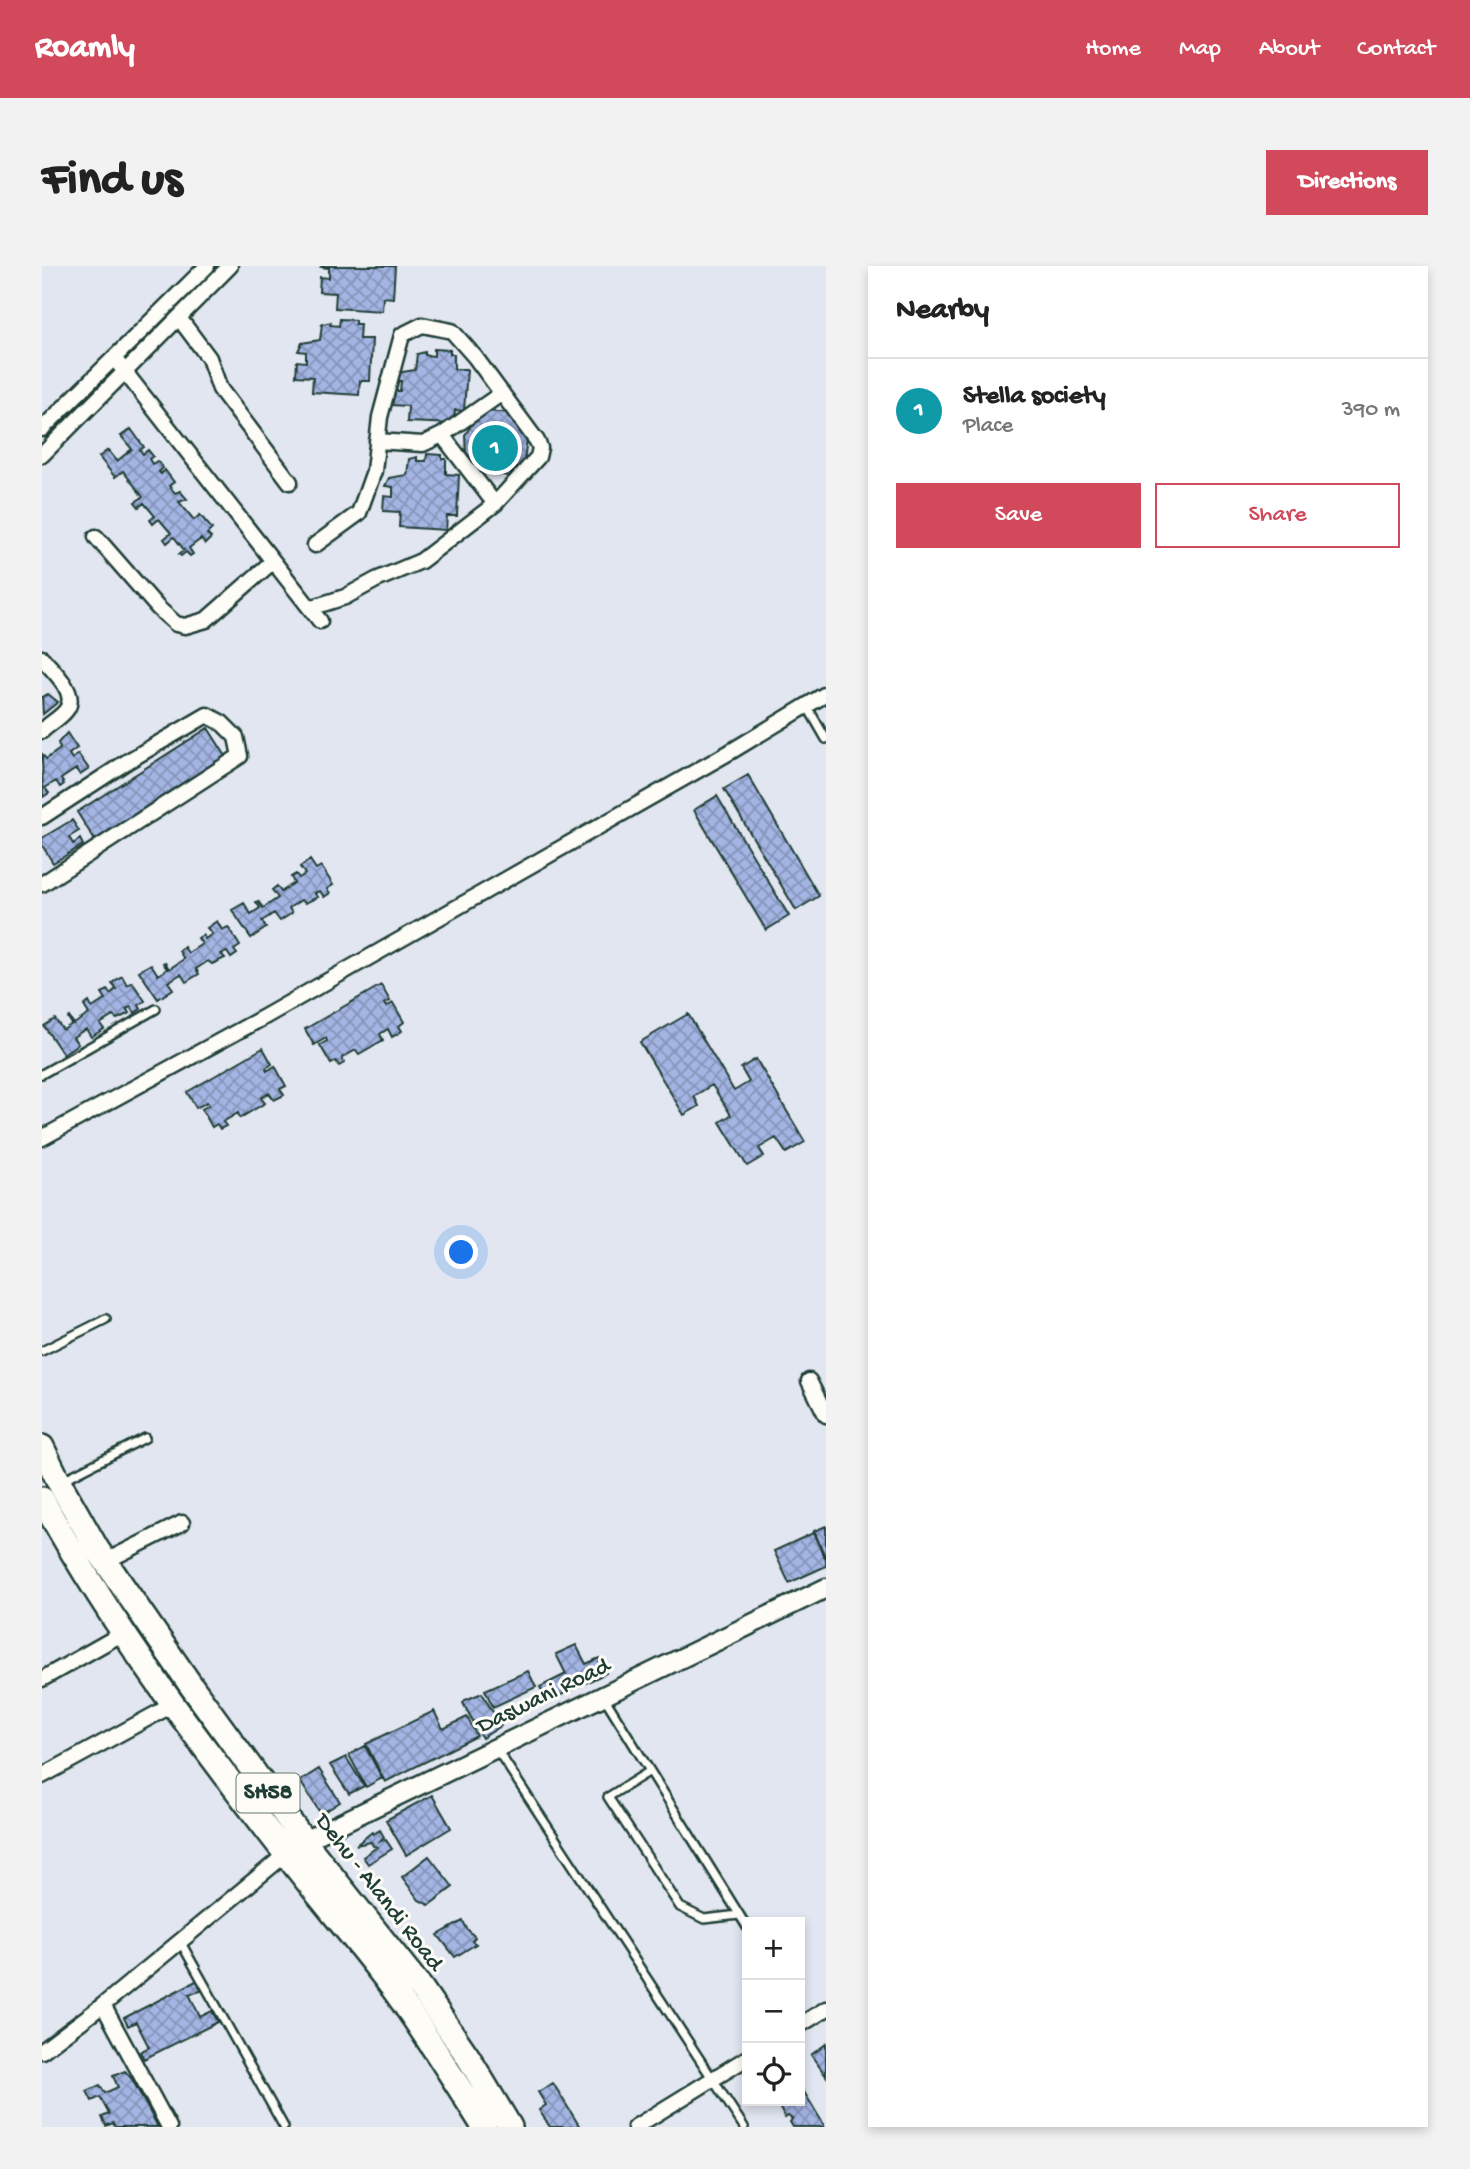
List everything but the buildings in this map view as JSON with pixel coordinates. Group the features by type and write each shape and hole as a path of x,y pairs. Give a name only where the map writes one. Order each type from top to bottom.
{"main road":[{"name":"Dehu - Alandi Road","path":"42,1447 59,1482 106,1561 190,1684 295,1848 394,1990 484,2127"},
{"name":"Dehu - Alandi Road","path":"42,1499 62,1536 174,1704 295,1848 421,1988 468,2057 510,2127"}],"street":[{"path":"42,429 207,266"},
{"path":"42,455 230,266"},
{"path":"179,318 209,358 220,388 290,482"},
{"path":"310,608 345,597 421,561 495,504 538,457 540,448 537,441 475,357 452,331 422,325 402,335 380,417 374,471 359,513 314,545"},
{"path":"114,358 320,621"},
{"path":"377,441 423,444 442,435 502,393"},
{"path":"442,435 495,504"},
{"path":"96,537 158,608 176,624 185,626 206,620 272,562"},
{"path":"42,657 68,690 70,702 67,710 42,731"},
{"path":"42,1138 266,1016 730,752 826,694"},
{"path":"42,817 128,761 207,715 222,723 236,737 240,756 42,884"},
{"path":"816,1384 826,1415"},
{"path":"106,1561 182,1523"},
{"name":"Daswani Road","path":"295,1848 826,1588"},
{"path":"42,1679 125,1632"},
{"path":"42,1776 174,1704"},
{"path":"42,2051 103,2005 295,1848"},
{"path":"103,2005 169,2127"},
{"path":"805,2022 825,2012"},
{"path":"635,2127 742,2061"}],"lane":[{"path":"806,705 826,739"},
{"path":"42,1074 156,1009"},
{"path":"42,1351 106,1319"},
{"path":"59,1482 145,1438"},
{"path":"603,1697 742,1920"},
{"path":"496,1748 744,2127"},
{"path":"650,1771 608,1797 680,1908 704,1919 739,1915"},
{"path":"180,1941 284,2127"}],"place":[{"name":"Stella society","path":"495,448"}]}
